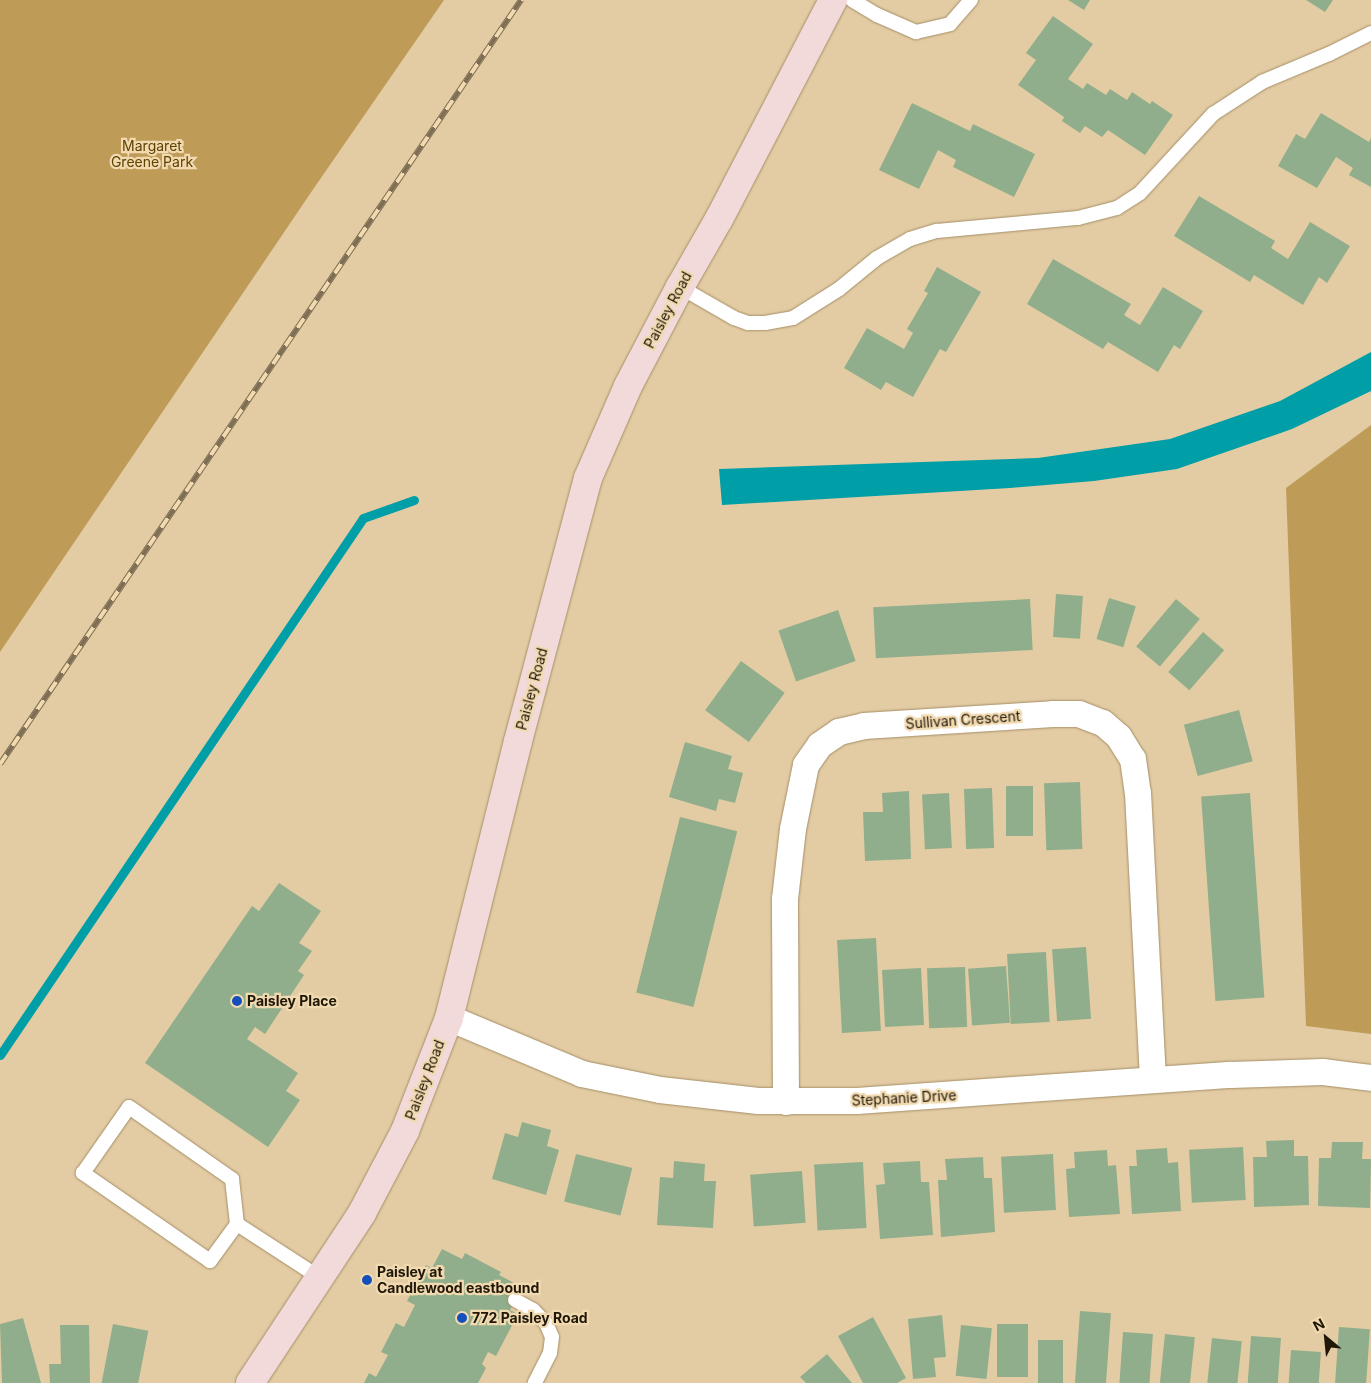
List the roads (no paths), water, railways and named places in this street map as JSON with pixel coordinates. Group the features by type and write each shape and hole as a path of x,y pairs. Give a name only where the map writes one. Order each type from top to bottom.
{"main road":[{"name":"Paisley Road","path":"250,1383 362,1213 405,1131 449,1018 518,741 588,478 628,386 833,0"}],"street":[{"name":"Sullivan Crescent","path":"786,1102 785,899 793,829 806,765 820,745 839,732 864,726 1024,716 1079,714 1103,723 1119,737 1133,760 1138,793 1153,1080"},
{"name":"Stephanie Drive","path":"449,1018 582,1074 660,1090 786,1102 857,1101 1153,1080 1323,1072 1371,1078"}],"lane":[{"path":"852,0 877,15 916,32 950,24 971,0"},
{"path":"680,287 734,318 748,323 793,318 839,290 877,258 910,239 937,231 1078,218 1117,208 1146,188 1213,114 1262,82 1371,34"},
{"path":"129,1107 232,1179 237,1224 210,1260 83,1173 129,1107"},
{"path":"237,1224 320,1278"},
{"path":"515,1300 533,1310 546,1323 552,1337 550,1353 535,1383"}],"water":[{"path":"1371,352 1371,391 1292,429 1177,469 1094,481 1010,488 722,505 719,469 1038,458 1170,439 1280,401"}],"waterway":[{"path":"0,1055 363,518 414,500"}],"railway":[{"path":"0,764 521,0"}],"place":[{"name":"Paisley Place","path":"237,1001"},
{"name":"Paisley at Candlewood eastbound","path":"367,1280"},
{"name":"772 Paisley Road","path":"462,1318"}],"park label":[{"name":"Margaret Greene Park","path":"152,154"}]}
